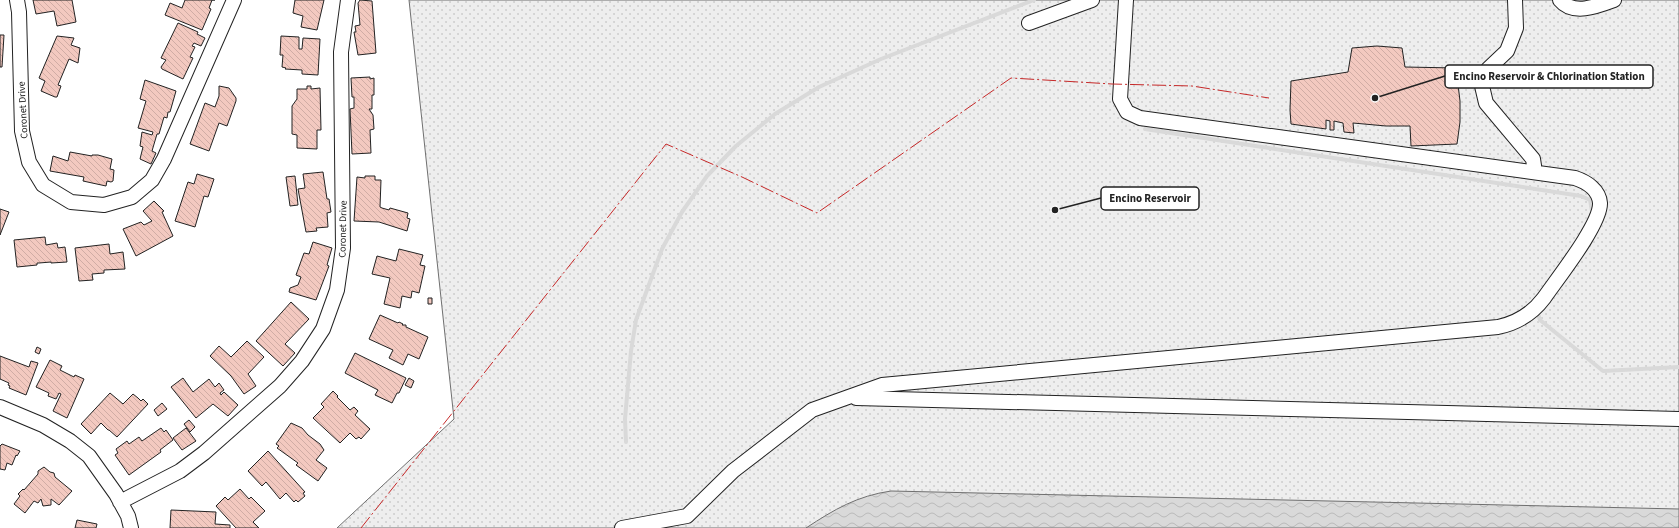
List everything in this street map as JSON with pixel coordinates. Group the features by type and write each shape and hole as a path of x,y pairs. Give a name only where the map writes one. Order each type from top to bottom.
{"street":[{"name":"Coronet Drive","path":"17,0 19,12 22,131 29,162 43,185 71,202 104,205 132,197 152,180 164,159 234,0"},
{"name":"Coronet Drive","path":"120,502 180,471 204,453 280,386 302,361 323,329 337,290 343,248 341,52 348,0"},
{"path":"1029,23 1092,0"},
{"path":"622,528 687,516 733,470 812,410 882,385 1498,327 1510,324 1523,318 1540,303 1589,232 1599,212 1600,202 1596,191 1586,182 1576,178 1140,118 1127,112 1120,99 1126,0"},
{"path":"1515,0 1516,28 1506,51 1488,69 1482,86 1486,103 1533,159 1535,172"},
{"path":"1560,0 1576,9 1596,7 1614,0"},
{"path":"845,398 1679,419"},
{"path":"0,407 43,425 70,441 89,456 116,494 128,516 131,528"}],"shaded area":[{"path":"409,0 1679,0 1679,528 337,528 454,419"}],"water":[{"path":"891,491 1679,509 1679,528 806,528 847,504 867,496"}],"building":[{"path":"33,0 72,0 76,22 57,26 54,11 36,14"},
{"path":"185,0 212,0 209,8 211,9 202,30 165,15 170,3 182,8"},
{"path":"295,0 324,0 317,30 301,27 303,16 293,13"},
{"path":"360,0 372,1 376,53 358,55 354,32 356,32 355,26 360,25 358,3"},
{"path":"178,23 198,32 197,34 205,38 201,46 194,43 192,46 195,47 190,57 193,58 183,79 162,69 161,67 166,60 161,58"},
{"path":"0,35 4,35 2,67 0,67"},
{"path":"57,36 74,38 71,45 80,48 78,63 69,59 58,85 61,86 57,97 55,97 41,91 45,81 39,78"},
{"path":"281,36 299,37 299,49 302,49 303,38 320,39 318,75 302,74 302,70 285,69 286,68 282,67 283,55 280,55"},
{"path":"1377,46 1402,48 1405,67 1456,68 1460,101 1460,122 1457,144 1411,146 1410,126 1386,126 1353,123 1354,133 1344,132 1343,123 1334,121 1334,130 1330,130 1330,121 1326,120 1326,129 1291,124 1291,81 1348,72 1352,48"},
{"path":"370,77 370,79 374,78 372,109 369,109 373,115 374,129 370,130 371,153 352,154 350,109 354,108 354,97 352,97 351,78"},
{"path":"145,80 176,91 170,112 168,112 167,118 164,117 159,134 157,134 152,151 156,153 151,164 140,159 143,147 140,146 142,132 152,135 153,132 138,128 146,101 140,99"},
{"path":"219,86 229,88 236,98 236,101 227,126 219,123 209,151 190,144 205,103 215,107 219,96"},
{"path":"307,86 311,86 311,89 320,88 321,130 317,130 317,149 297,148 297,135 292,134 292,106 297,99 297,89 307,89"},
{"path":"70,152 92,156 98,155 112,159 110,169 114,170 113,181 107,181 106,186 83,181 84,177 50,171 53,156 68,161"},
{"path":"323,172 327,199 329,199 331,212 327,213 328,227 316,228 317,231 306,232 298,189 305,188 303,174"},
{"path":"197,174 214,179 208,197 204,196 195,227 175,221 188,182 194,184"},
{"path":"295,176 298,205 290,206 286,177"},
{"path":"365,176 375,176 375,180 381,180 380,207 408,213 407,218 410,219 407,231 379,222 354,221 357,177 365,178"},
{"path":"154,201 164,211 162,212 173,236 136,256 123,229 141,222 144,225 152,221 143,211"},
{"path":"0,209 9,212 0,235"},
{"path":"45,237 46,245 57,243 58,248 65,247 67,262 37,263 37,265 17,267 14,240"},
{"path":"313,242 332,248 327,265 329,266 316,300 289,292 290,288 298,285 301,277 296,275 304,253 309,254"},
{"path":"109,244 110,254 123,252 125,269 104,270 104,273 92,274 93,280 79,281 75,248"},
{"path":"399,249 423,255 420,265 425,266 419,293 412,291 411,298 402,296 400,308 384,304 390,278 372,274 377,256 396,261"},
{"path":"428,298 432,298 432,304 428,304"},
{"path":"291,302 309,319 285,344 295,353 283,366 256,341"},
{"path":"380,315 398,323 399,322 403,324 402,325 406,325 406,327 428,337 419,359 408,354 403,365 389,358 393,350 369,339"},
{"path":"247,341 264,357 248,374 256,386 244,394 231,376 210,356 219,346 231,357"},
{"path":"37,347 41,349 39,354 35,352"},
{"path":"355,353 406,378 399,393 397,393 392,403 375,395 378,390 345,373"},
{"path":"0,356 29,367 31,361 38,363 26,395 9,388 9,383 0,379"},
{"path":"50,360 62,366 60,370 74,377 75,375 84,379 67,418 53,411 61,394 59,393 56,399 48,396 49,393 36,387"},
{"path":"183,378 193,392 209,379 215,387 219,383 224,390 220,393 221,395 224,392 238,405 228,416 213,404 196,418 171,387"},
{"path":"409,378 414,381 411,388 405,385"},
{"path":"333,391 350,410 354,407 358,411 355,415 370,429 361,439 359,437 356,439 350,433 340,443 313,418 324,407 321,404"},
{"path":"110,393 123,404 133,394 141,401 143,399 148,404 117,437 101,423 91,434 81,424"},
{"path":"162,403 167,409 158,416 154,410"},
{"path":"189,420 195,427 190,432 184,424"},
{"path":"291,423 302,428 308,435 320,444 324,450 316,460 327,468 318,481 296,465 298,463 277,448 279,446 276,444"},
{"path":"161,428 164,432 166,430 173,440 160,450 161,452 129,475 115,455 118,453 116,449 127,441 129,444 139,437 142,441"},
{"path":"186,428 196,441 182,450 173,438"},
{"path":"2,444 20,451 17,456 16,455 12,465 7,463 5,470 0,469 0,446"},
{"path":"268,451 305,492 303,493 305,496 298,502 296,500 294,502 286,493 280,499 266,482 262,486 248,471"},
{"path":"44,467 50,472 54,473 55,477 72,491 59,505 51,499 51,505 43,506 41,499 38,503 34,501 25,513 14,504 20,496 18,494 23,489 24,490 38,474 38,471"},
{"path":"240,489 249,499 251,497 265,511 253,522 259,528 236,528 216,506 225,497 228,500"},
{"path":"171,510 216,512 215,524 230,525 230,528 170,528"},
{"path":"77,520 97,524 96,528 75,528"}],"waterway":[{"path":"626,442 625,419 631,351 636,320 662,249 682,212 707,176 736,146 775,114 819,87 881,59 1034,0"},
{"path":"1145,129 1581,196 1590,200 1592,211"},
{"path":"1537,311 1540,320 1603,371 1679,367"}],"power":[{"path":"361,528 666,144 742,177 817,213 1011,78 1112,84 1192,86 1269,98"}],"place":[{"name":"Encino Reservoir & Chlorination Station","path":"1375,98"},
{"name":"Encino Reservoir","path":"1055,210"}]}
